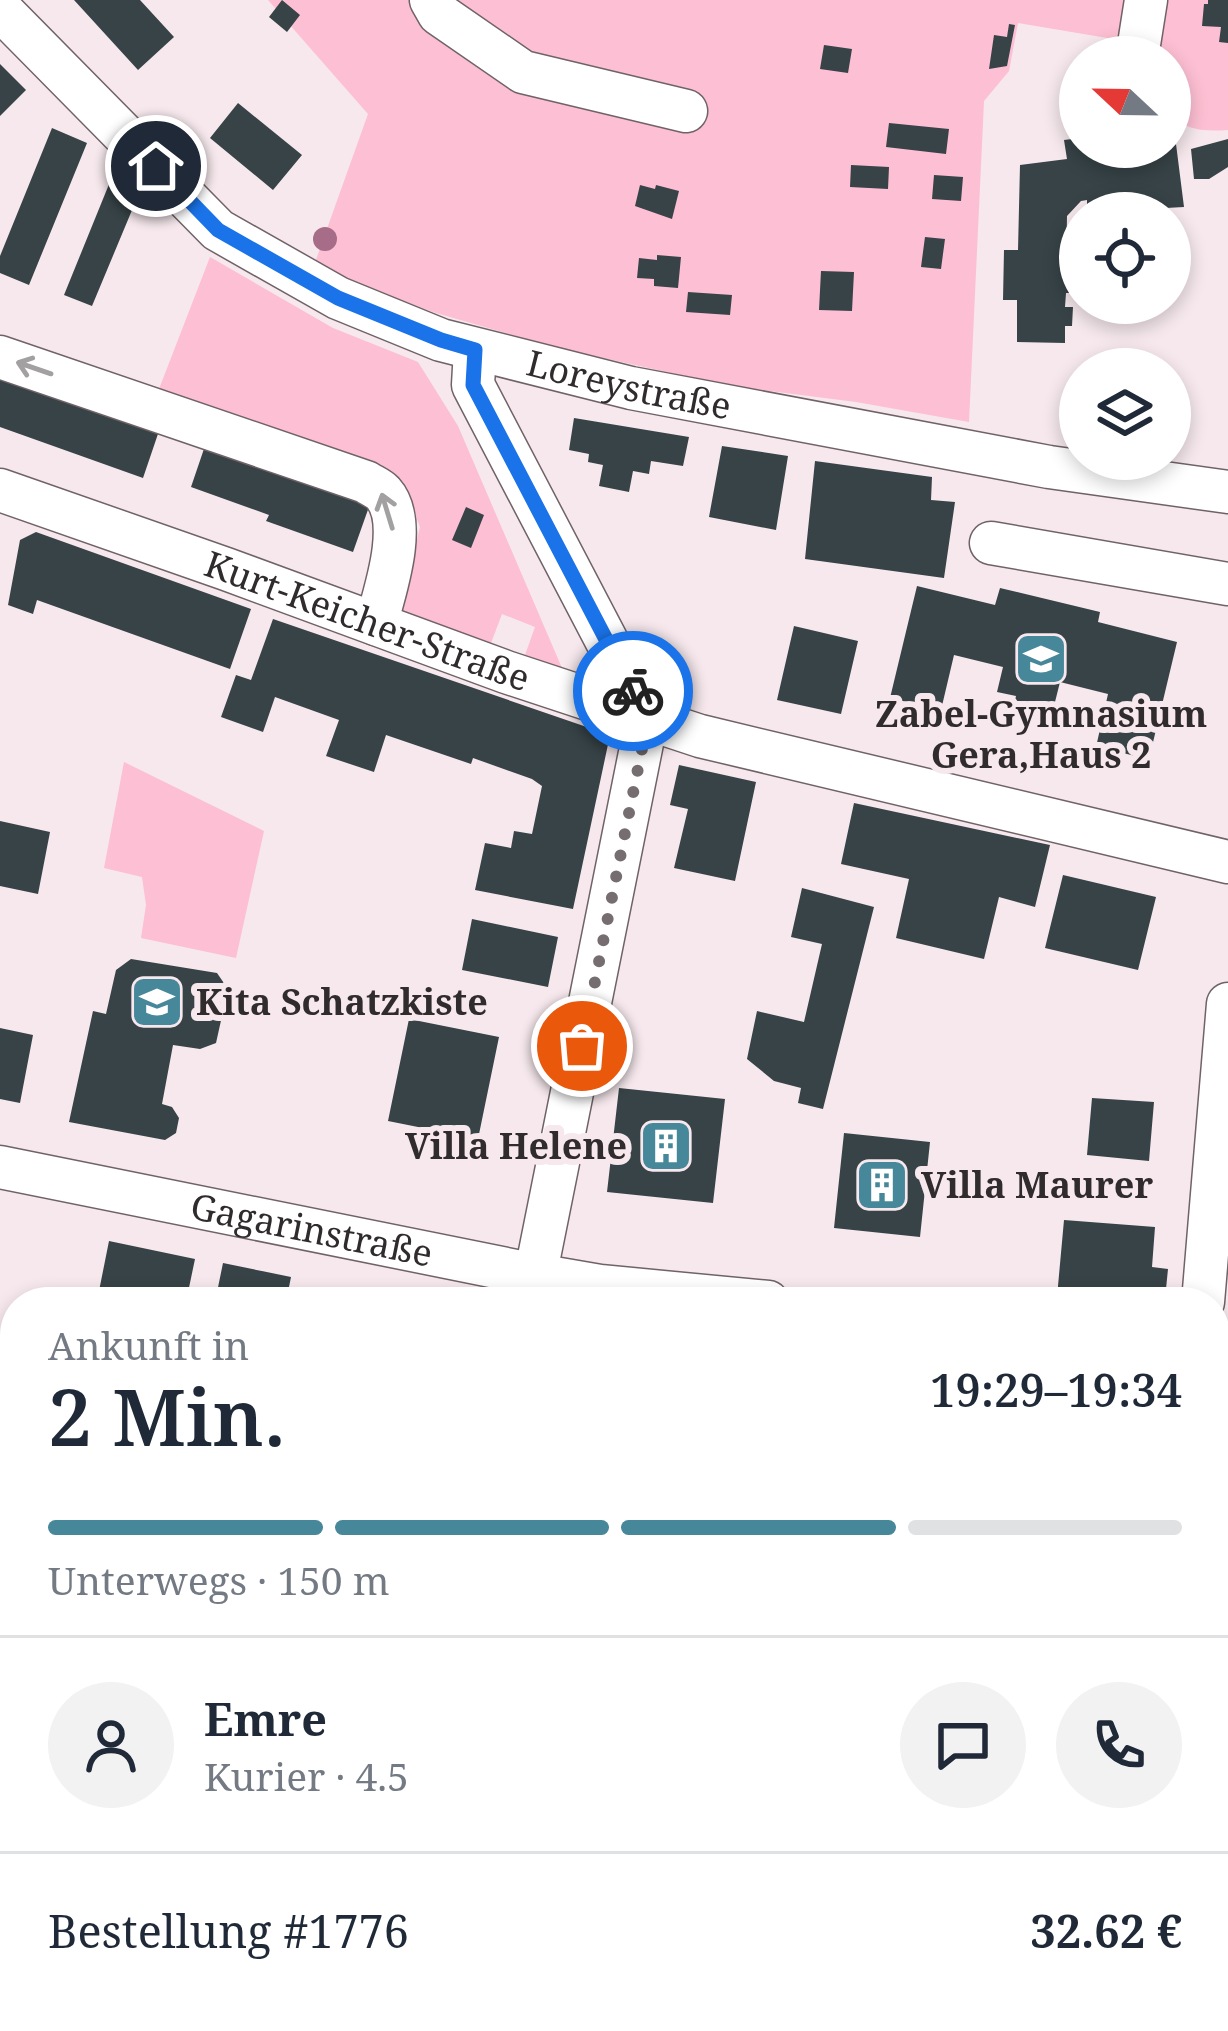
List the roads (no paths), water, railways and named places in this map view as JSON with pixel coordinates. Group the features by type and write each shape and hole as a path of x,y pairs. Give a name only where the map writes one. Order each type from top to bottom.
{"street":[{"path":"431,0 439,14 524,72 686,110"},
{"path":"1140,36 1146,0"},
{"name":"Loreystraße","path":"0,9 218,230 338,298 441,340 631,388 1048,467 1228,492"},
{"path":"475,350 473,385 647,718 533,1287"},
{"path":"0,357 367,482 385,494 392,516 394,555 376,624"},
{"name":"Kurt-Keicher-Straße","path":"0,490 506,672 700,736 1228,862"},
{"path":"991,543 1228,584"},
{"path":"1204,1287 1228,1004"},
{"name":"Gagarinstraße","path":"0,1167 524,1287"},
{"name":"Gagarinstraße","path":"578,1287 610,1287"}],"place":[{"name":"Zabel-Gymnasium Gera,Haus 2","path":"1041,659"},
{"name":"Kita Schatzkiste","path":"157,1002"},
{"name":"Villa Helene","path":"666,1146"},
{"name":"Villa Maurer","path":"882,1185"}]}
